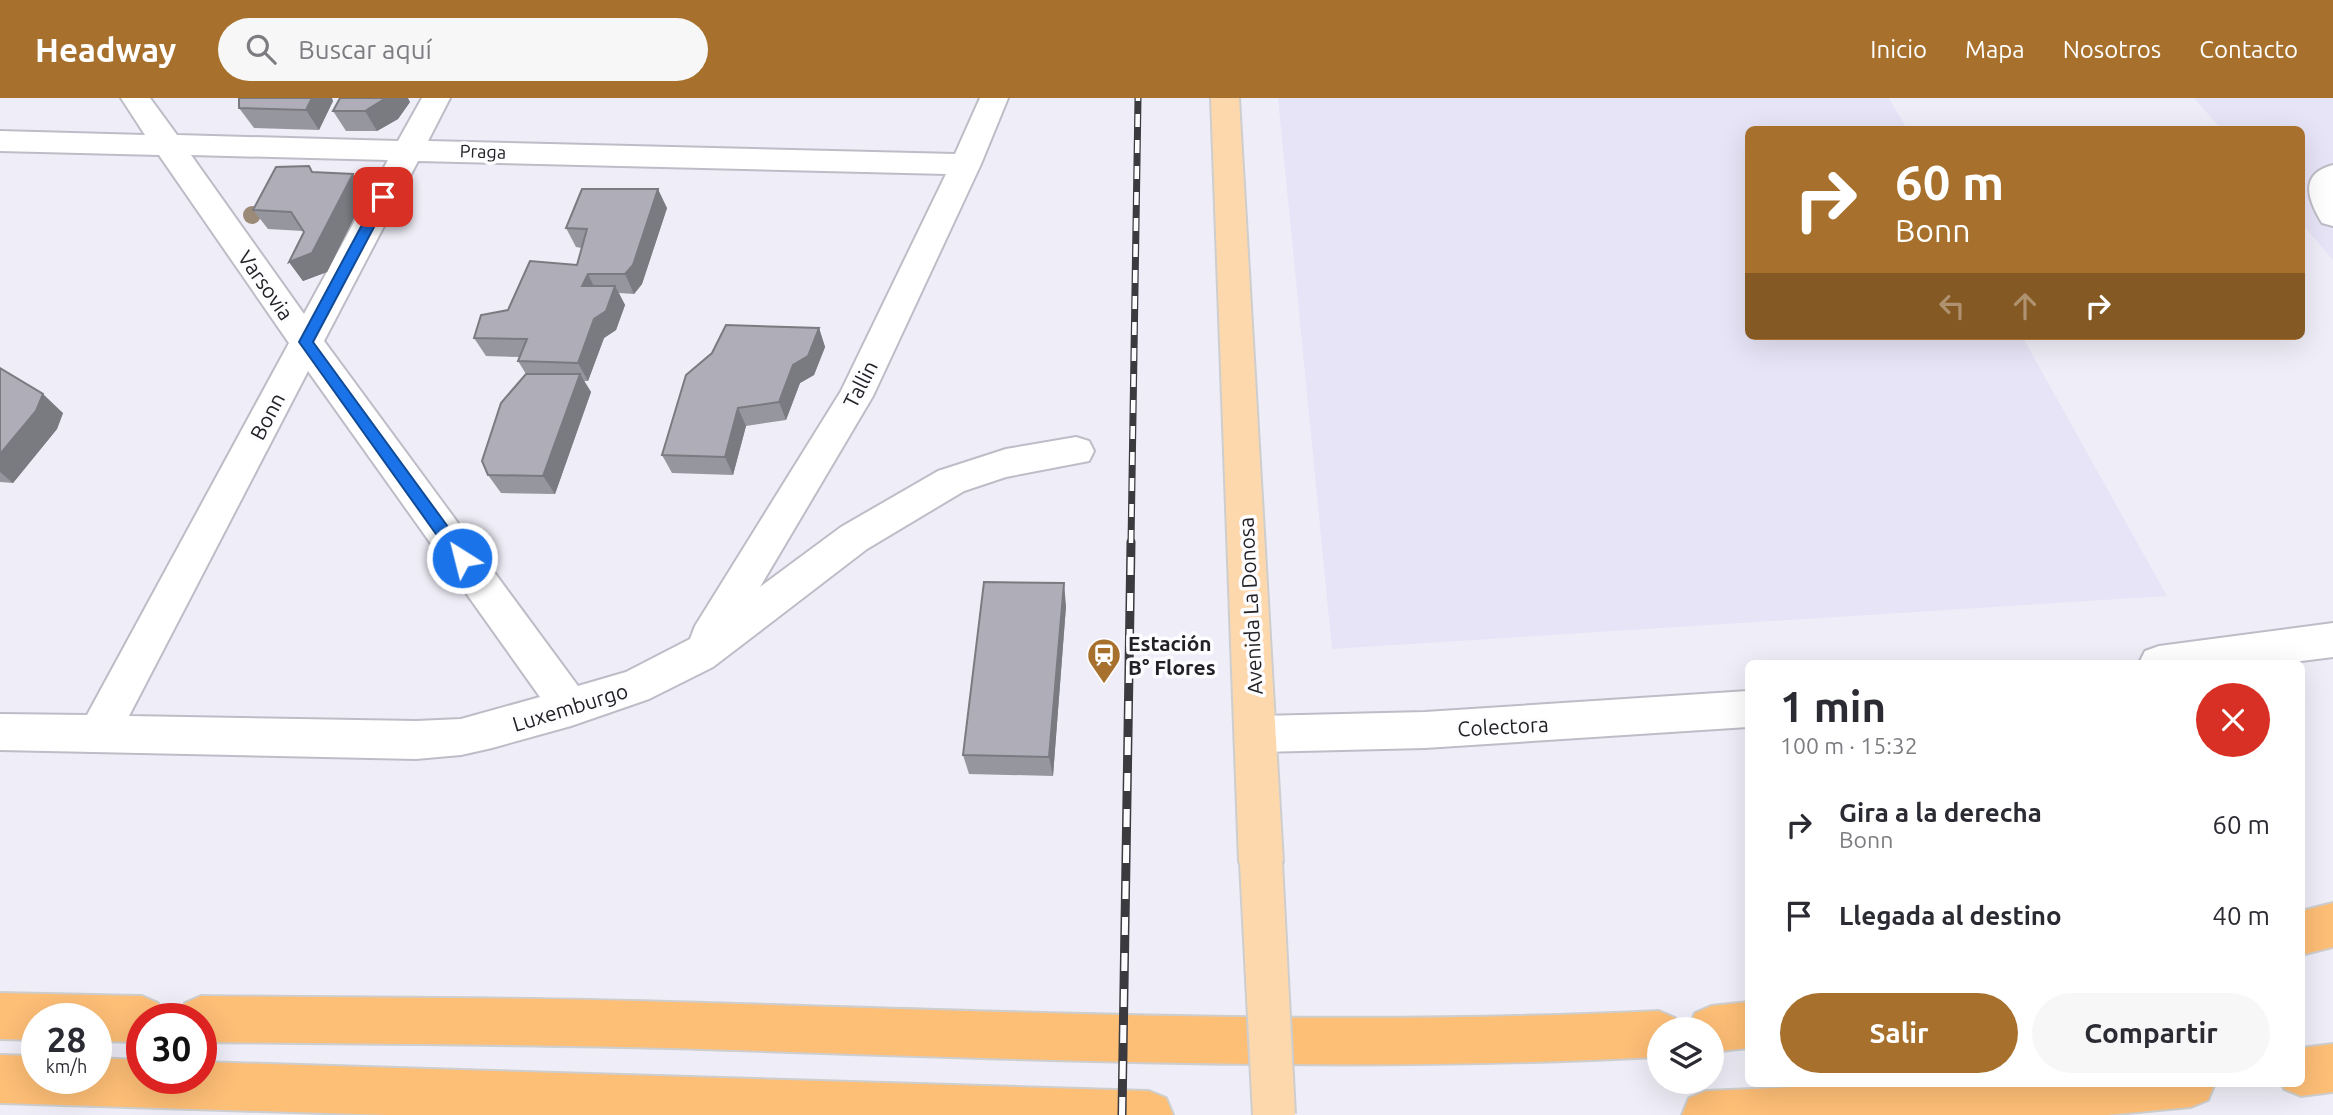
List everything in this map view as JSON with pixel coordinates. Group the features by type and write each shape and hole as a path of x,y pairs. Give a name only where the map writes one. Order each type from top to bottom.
{"highway":[{"path":"2305,932 2333,925"},
{"path":"0,1016 126,1018"},
{"path":"217,1019 665,1024 1177,1041 1536,1040 1647,1035"},
{"path":"1724,1028 1745,1025"},
{"path":"2305,1072 2333,1068"},
{"path":"0,1079 1149,1115"},
{"path":"1706,1115 1851,1111 2153,1087"}],"main road":[{"name":"Avenida La Donosa","path":"1225,98 1274,1115"}],"street":[{"name":"Varsovia","path":"135,98 306,342 571,708"},
{"name":"Bonn","path":"98,734 436,98"},
{"name":"Tallin","path":"699,655 856,396 966,164 994,98"},
{"name":"Praga","path":"0,141 966,164"},
{"path":"2333,175 2325,184 2325,201 2333,215"},
{"name":"Luxemburgo","path":"0,732 416,740 461,737 571,708 635,687 699,655 854,538 951,481 1006,463 1076,451"},
{"path":"2182,660 2333,640"},
{"name":"Colectora","path":"1257,734 1425,730 1745,709"}],"shaded area":[{"path":"1278,98 1889,98 1905,126 1745,126 1745,340 2024,340 2167,596 1332,649"},
{"path":"2194,98 2333,98 2333,260 2305,228 2305,126 2218,126"}],"building":[{"path":"239,98 312,98 306,110 239,108"},
{"path":"340,98 386,98 365,111 333,111"},
{"path":"309,166 312,172 353,174 312,253 289,262 304,232 291,212 253,210 276,167"},
{"path":"582,189 658,189 633,265 625,274 588,274 582,286 615,286 606,311 594,319 578,363 518,361 527,339 474,338 481,315 508,310 530,261 577,265 587,229 566,228"},
{"path":"726,325 819,328 808,356 793,365 779,402 738,408 725,457 662,455 686,375 712,353"},
{"path":"0,368 43,394 36,411 0,454"},
{"path":"526,374 580,374 543,476 488,475 482,461 501,403"},
{"path":"984,582 1064,583 1049,757 963,755"}],"railway":[{"path":"1131,543 1138,98"},
{"path":"1122,1115 1131,542"}],"place":[{"name":"Estación B° Flores","path":"1104,685"}],"route":[{"path":"383,197 306,342 462,558"}]}
